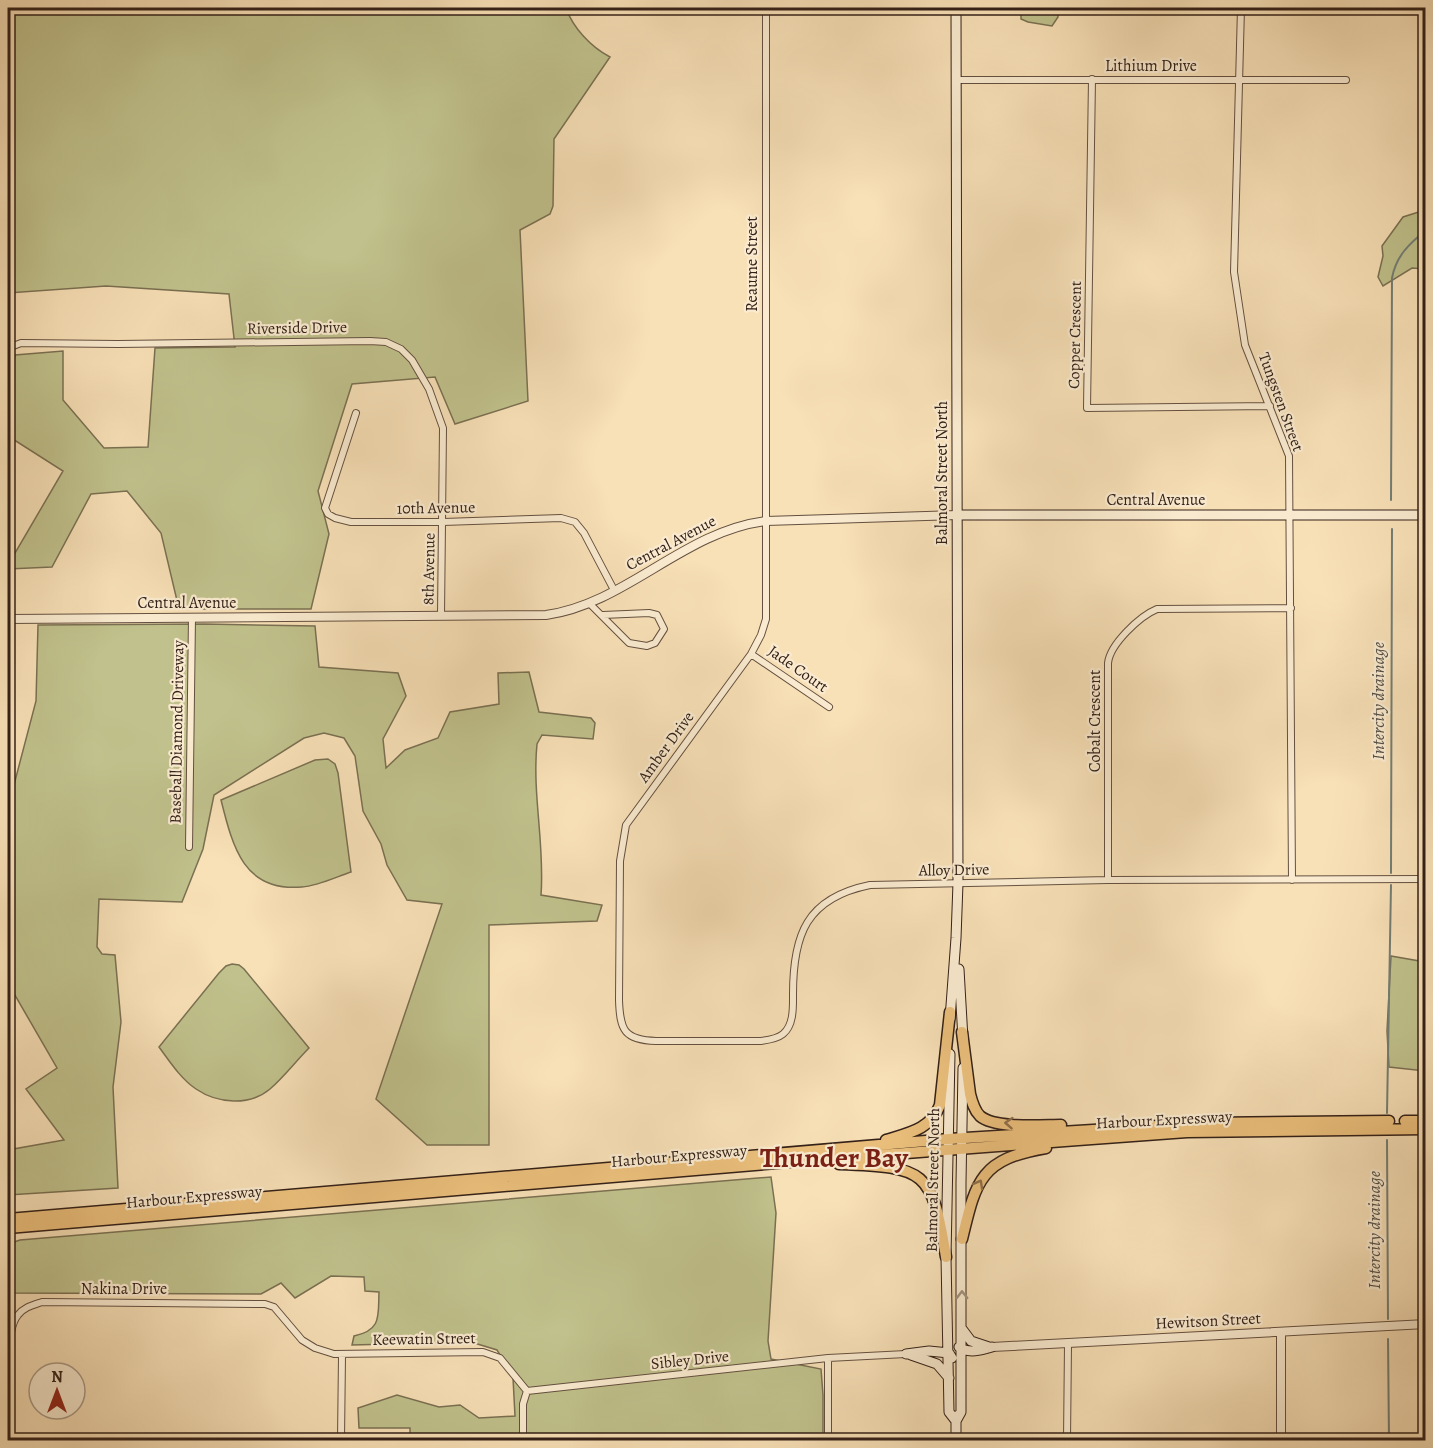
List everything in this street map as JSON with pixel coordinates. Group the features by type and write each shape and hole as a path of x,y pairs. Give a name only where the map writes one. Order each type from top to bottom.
{"main road":[{"name":"Balmoral Street North","path":"956,8 957,938 962,1032 962,1350 961,1412 957,1421 957,1440"},
{"name":"Central Avenue","path":"958,515 1425,515"},
{"name":"Balmoral Street North","path":"957,938 950,1012 946,1257 949,1412 957,1421"},
{"path":"866,1146 920,1129 930,1123 937,1114 950,1012"},
{"path":"962,1032 970,1094 978,1113 984,1118 1002,1123 1131,1127"},
{"name":"Harbour Expressway","path":"8,1228 788,1162 1131,1127 1227,1123 1425,1121"},
{"name":"Harbour Expressway","path":"961,1143 1187,1132 1425,1129"},
{"path":"962,1239 974,1193 982,1177 990,1168 1014,1155 1033,1150 1110,1137"},
{"name":"Harbour Expressway","path":"8,1219 866,1146 949,1144"},
{"path":"788,1162 889,1166 914,1174 921,1179 934,1198 940,1216 946,1257"},
{"path":"947,1281 954,1341 962,1350 981,1350 992,1347"},
{"path":"962,1329 971,1341 992,1347"},
{"path":"906,1354 929,1351 949,1353 955,1364 957,1421"},
{"path":"906,1354 937,1364 949,1378"}],"street":[{"name":"Reaume Street","path":"766,8 766,521"},
{"name":"Tungsten Street","path":"1241,8 1241,79 1234,272 1245,345 1289,456 1292,880"},
{"name":"Copper Crescent","path":"1092,79 1087,408 1270,406"},
{"name":"Lithium Drive","path":"956,80 1346,80"},
{"name":"Riverside Drive","path":"8,348 21,343 386,342 401,349 412,360 429,389 443,429 443,522"},
{"name":"10th Avenue","path":"356,412 325,508 328,514 351,522 561,518 575,522 584,533 614,590"},
{"name":"Central Avenue","path":"8,619 538,616 561,613 589,603 712,536 747,523 958,515"},
{"name":"Amber Drive","path":"619,1000 620,861 626,825 751,654 761,635 766,619 766,521"},
{"name":"8th Avenue","path":"441,616 443,522"},
{"path":"589,603 628,643 647,646 655,643 664,629 657,615 650,613 603,615"},
{"name":"Cobalt Crescent","path":"1108,880 1108,663 1111,651 1142,617 1157,609 1291,609"},
{"name":"Baseball Diamond Driveway","path":"189,847 192,617"},
{"name":"Jade Court","path":"751,654 829,707"},
{"name":"Alloy Drive","path":"619,1000 623,1029 630,1037 642,1041 761,1041 773,1039 783,1034 790,1025 793,1014 793,967 798,939 825,902 847,890 870,885 1108,880 1425,879"},
{"name":"Nakina Drive","path":"9,1440 9,1334 18,1315 32,1305 42,1302 265,1304 274,1307 309,1345 342,1355"},
{"name":"Hewitson Street","path":"992,1347 1425,1323"},
{"path":"1281,1332 1281,1440"},
{"path":"1067,1440 1068,1344"},
{"name":"Keewatin Street","path":"342,1355 483,1352 500,1358 527,1391"},
{"name":"Sibley Drive","path":"527,1391 828,1358 906,1354"},
{"path":"341,1440 342,1355"},
{"path":"828,1358 828,1440"},
{"path":"523,1440 524,1404 527,1391"}],"green space":[{"path":"8,8 566,8 573,23 583,36 610,57 554,139 553,206 550,214 520,230 528,401 455,424 435,377 352,384 318,491 329,534 311,609 179,609 161,533 127,491 91,494 52,567 8,569 8,565 63,471 8,436 8,396 15,355 63,351 63,400 104,448 148,447 155,348 235,347 229,294 106,286 8,293"},
{"path":"1023,8 1058,8 1058,17 1052,26 1028,22 1021,19"},
{"path":"1425,210 1425,269 1412,268 1383,286 1378,277 1383,256 1382,246 1403,217"},
{"path":"38,625 315,626 319,667 398,673 406,696 383,739 386,768 405,750 438,738 450,712 499,704 498,673 529,672 539,712 591,718 595,723 593,739 542,735 537,744 536,782 542,876 541,895 602,905 597,921 489,925 489,1145 427,1145 376,1099 442,904 407,900 387,865 381,844 363,811 355,756 344,738 324,733 304,738 214,795 203,849 182,902 99,899 97,947 102,954 115,955 121,1022 113,1087 118,1188 8,1195 8,1150 64,1140 26,1089 57,1068 8,983 10,800 36,701"},
{"path":"328,759 335,764 338,773 351,872 302,887 282,887 267,882 254,874 244,863 231,835 221,800 315,760"},
{"path":"1391,956 1425,962 1425,1071 1389,1067 1387,1031"},
{"path":"232,964 244,969 309,1048 270,1089 253,1098 234,1101 214,1098 196,1089 181,1075 159,1047 219,973"},
{"path":"771,1177 776,1213 768,1341 771,1359 821,1369 823,1440 410,1440 410,1428 359,1428 358,1408 397,1395 439,1407 460,1405 479,1418 515,1416 513,1378 497,1350 471,1342 352,1345 354,1336 370,1330 377,1321 379,1292 365,1291 364,1277 331,1276 295,1298 281,1283 261,1294 8,1293 8,1244 20,1240"}],"waterway":[{"name":"Intercity drainage","path":"1391,500 1392,278 1404,251 1426,230"},
{"name":"Intercity drainage","path":"1391,873 1392,529"},
{"name":"Intercity drainage","path":"1387,1113 1391,885"},
{"name":"Intercity drainage","path":"1387,1140 1388,1319"},
{"name":"Intercity drainage","path":"1388,1339 1389,1440"}],"district":[{"name":"Thunder Bay","path":"834,1158"}]}
